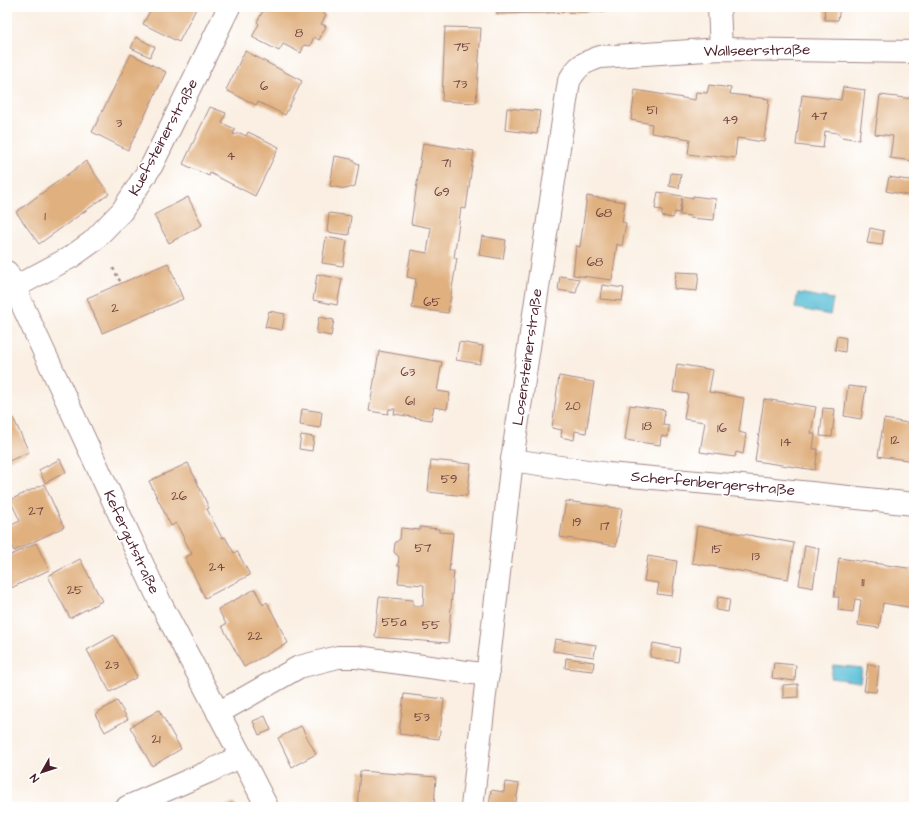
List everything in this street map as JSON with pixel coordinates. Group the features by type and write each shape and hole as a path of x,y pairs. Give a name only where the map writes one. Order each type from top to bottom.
{"street":[{"name":"Kuefsteinerstraße","path":"11,279 71,257 92,242 122,211 152,165 229,7"},
{"path":"720,7 721,49"},
{"name":"Wallseerstraße","path":"600,58 721,49 914,52"},
{"name":"Losensteinerstraße","path":"472,807 512,460 569,81 576,69 587,62 600,58"},
{"name":"Kefergutstraße","path":"11,279 161,604 267,807"},
{"name":"Scherfenbergerstraße","path":"512,460 608,474 779,489 914,504"},
{"path":"218,713 299,667 338,657 357,657 488,675"},
{"path":"127,807 241,756"}],"path":[{"path":"113,268 121,283"}],"water":[{"path":"798,293 833,299 830,315 795,308"},
{"path":"833,665 862,668 860,682 831,678"}],"building":[{"path":"152,7 197,7 179,42 143,24"},
{"path":"261,7 319,7 318,9 323,11 322,13 326,15 321,24 326,26 319,40 314,37 310,46 304,45 301,53 283,44 279,51 252,37 259,24 257,22 264,9"},
{"path":"497,7 671,7 671,10 497,14"},
{"path":"824,7 840,7 838,20 825,20"},
{"path":"445,27 481,28 476,103 442,101"},
{"path":"136,37 155,47 150,57 131,48"},
{"path":"245,51 302,81 285,115 258,102 256,105 226,90"},
{"path":"131,54 166,72 128,150 92,132"},
{"path":"709,85 731,88 730,94 769,99 764,142 737,138 735,158 688,154 690,139 651,133 652,124 631,120 635,90 695,100 696,92 707,93"},
{"path":"843,87 865,90 859,140 842,137 837,133 825,131 823,148 796,145 802,95 841,100"},
{"path":"880,95 914,99 914,161 890,158 893,136 875,134"},
{"path":"210,107 226,113 222,123 235,129 233,135 240,133 246,136 248,132 279,147 255,196 210,173 209,176 183,164"},
{"path":"507,108 540,111 537,134 505,130"},
{"path":"423,143 474,151 466,209 461,208 454,258 457,258 448,313 412,308 416,279 407,277 411,250 427,253 431,228 411,224"},
{"path":"335,156 351,159 359,165 355,186 346,189 330,186"},
{"path":"86,161 109,194 39,244 16,212"},
{"path":"671,173 681,174 679,188 669,186"},
{"path":"889,177 914,181 911,196 886,191"},
{"path":"658,192 693,198 693,196 716,199 714,220 690,218 691,216 680,215 682,198 679,213 675,212 673,218 662,216 662,210 655,209"},
{"path":"587,196 625,202 622,222 626,223 622,246 617,244 612,280 573,275 576,246 580,247"},
{"path":"188,197 202,225 169,243 154,215"},
{"path":"329,213 351,216 349,235 327,232"},
{"path":"870,228 884,231 882,245 867,243"},
{"path":"482,236 506,240 503,259 479,255"},
{"path":"326,237 347,241 343,266 322,263"},
{"path":"168,263 183,299 102,333 87,298"},
{"path":"676,272 699,273 697,291 674,289"},
{"path":"317,274 342,279 337,305 313,300"},
{"path":"560,276 579,279 576,293 558,290"},
{"path":"602,285 624,288 622,301 600,299"},
{"path":"269,311 285,314 282,330 265,327"},
{"path":"319,317 334,320 331,336 316,333"},
{"path":"837,336 846,338 845,352 835,350"},
{"path":"459,342 483,346 480,364 456,360"},
{"path":"379,351 442,362 437,391 450,393 447,409 434,407 431,420 394,414 395,409 389,409 388,414 369,411"},
{"path":"677,364 713,370 709,392 744,398 739,432 746,434 743,454 736,452 735,457 700,452 705,422 684,419 688,394 673,392"},
{"path":"559,376 594,382 586,433 575,431 574,440 561,437 562,430 552,428"},
{"path":"848,386 866,388 861,419 844,416"},
{"path":"764,399 816,407 811,433 815,434 813,449 818,449 815,470 755,461"},
{"path":"630,405 665,410 663,425 669,426 668,437 661,436 660,445 625,440"},
{"path":"823,408 835,409 832,437 820,436"},
{"path":"9,409 29,452 7,462 7,410"},
{"path":"302,409 322,412 320,428 300,425"},
{"path":"884,419 914,424 914,461 878,456"},
{"path":"301,435 314,437 312,451 299,449"},
{"path":"60,459 66,472 45,483 39,470"},
{"path":"431,460 471,464 467,496 428,492"},
{"path":"188,463 209,508 207,509 222,538 225,537 234,553 237,551 250,575 205,598 185,557 192,554 176,523 171,526 149,481"},
{"path":"44,484 64,527 14,551 7,536 7,527 20,521 10,500"},
{"path":"566,501 622,509 616,546 560,537"},
{"path":"697,526 794,543 788,579 692,563"},
{"path":"420,527 439,529 439,532 453,533 449,571 454,571 448,643 375,637 379,597 413,600 413,606 423,606 424,585 398,583 400,566 398,566 399,557 394,552 395,543 400,539 401,528 420,530"},
{"path":"36,543 49,570 7,590 7,557"},
{"path":"805,545 819,548 813,588 799,585"},
{"path":"648,556 677,561 672,596 657,594 659,583 644,581"},
{"path":"839,558 914,569 914,608 883,603 879,628 858,625 861,600 855,599 853,612 838,610 839,597 834,597"},
{"path":"80,559 102,601 70,618 48,576"},
{"path":"255,589 263,605 267,602 288,643 244,667 222,626 226,624 218,609"},
{"path":"718,597 730,599 728,612 716,610"},
{"path":"114,635 137,677 110,692 87,650"},
{"path":"555,639 596,645 594,657 553,651"},
{"path":"653,643 680,648 678,662 650,657"},
{"path":"566,658 594,662 593,671 565,668"},
{"path":"774,663 796,665 795,681 772,678"},
{"path":"868,664 879,666 876,692 864,691"},
{"path":"798,684 798,697 783,698 783,685"},
{"path":"404,694 444,699 439,739 399,734"},
{"path":"117,701 128,719 105,732 95,714"},
{"path":"159,710 181,749 152,766 130,727"},
{"path":"265,716 271,730 259,735 253,721"},
{"path":"301,726 316,754 292,767 278,738"},
{"path":"360,771 436,777 434,807 398,805 398,807 357,807"},
{"path":"505,782 519,784 515,807 489,807 491,790 504,792"},
{"path":"234,802 236,807 223,807"}]}
